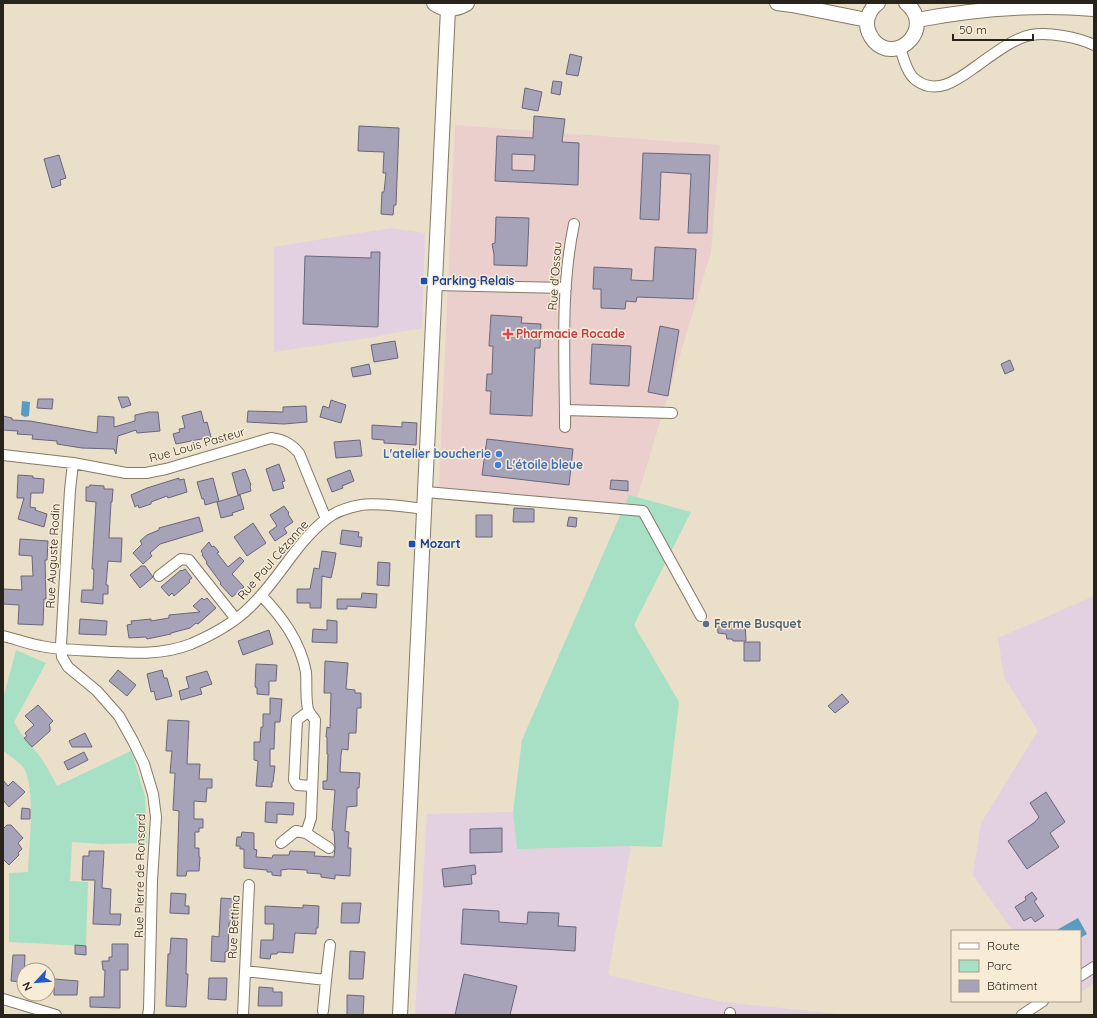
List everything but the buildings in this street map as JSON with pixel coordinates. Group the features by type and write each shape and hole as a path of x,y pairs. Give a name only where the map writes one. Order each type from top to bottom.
{"main road":[{"path":"400,1015 447,39 441,6 459,7 466,3"},
{"path":"777,3 867,20"},
{"path":"878,3 870,12 867,20 867,28 876,43 883,47 892,49 900,48 908,43 914,37 917,29 915,13 911,6 906,3"},
{"path":"917,20 956,13 1015,8 1076,8 1094,10"}],"street":[{"path":"900,48 906,66 915,80 931,87 947,85 961,78 979,64 1015,41 1031,35 1054,34 1086,41 1094,45"},
{"name":"Rue d'Ossau","path":"565,427 566,288 574,224"},
{"path":"435,285 566,288"},
{"path":"565,410 672,413"},
{"name":"Rue Louis Pasteur","path":"3,455 73,463 126,473 146,473 166,469 271,438 282,440 292,446 299,453 326,519"},
{"name":"Rue Auguste Rodin","path":"61,649 70,490 73,463"},
{"path":"426,492 644,512 701,616"},
{"name":"Rue Paul Cézanne","path":"3,636 40,646 61,649 140,653 164,652 190,644 215,632 236,619 261,595 308,536 326,519 344,510 363,504 425,509"},
{"path":"158,576 181,559 189,560 236,619"},
{"path":"261,595 290,630 306,672 309,711 315,720 311,818 306,833"},
{"name":"Rue Pierre de Ronsard","path":"61,649 62,657 68,667 97,691 119,716 144,764 153,794 156,817 148,1015"},
{"path":"309,711 297,720 294,780 297,785 312,786"},
{"path":"281,843 296,831 306,833 329,848"},
{"name":"Rue Bettina","path":"243,1015 249,885"},
{"path":"323,1011 330,945"},
{"path":"1081,975 1094,967"},
{"name":"Rue Bettina","path":"245,971 326,980"},
{"path":"3,999 56,1015"},
{"path":"1022,1015 1042,1002"}],"shaded area":[{"path":"455,125 720,145 711,252 635,505 439,487"},
{"path":"391,228 425,233 422,328 274,352 274,247"},
{"path":"1094,596 1094,983 1081,992 1081,930 1012,930 973,875 981,823 1038,731 1004,677 998,638"},
{"path":"513,812 517,849 631,846 608,975 722,1002 849,1015 415,1015 427,814"}],"green space":[{"path":"629,495 691,512 634,625 679,702 662,847 631,846 517,849 513,812 522,740"},
{"path":"16,650 46,663 14,722 23,737 41,758 57,786 131,751 145,797 147,843 101,844 72,842 70,881 88,882 86,946 9,942 9,873 28,872 31,819 30,791 28,778 24,768 3,750 3,699"}],"water":[{"path":"22,401 30,402 29,416 25,417 21,415"},
{"path":"1078,918 1087,934 1081,937 1081,930 1057,930"}],"place":[{"name":"Parking Relais","path":"424,281"},
{"name":"Pharmacie Rocade","path":"508,334"},
{"name":"L'atelier boucherie","path":"499,454"},
{"name":"L'étoile bleue","path":"498,465"},
{"name":"Mozart","path":"412,544"},
{"name":"Ferme Busquet","path":"706,624"}]}
